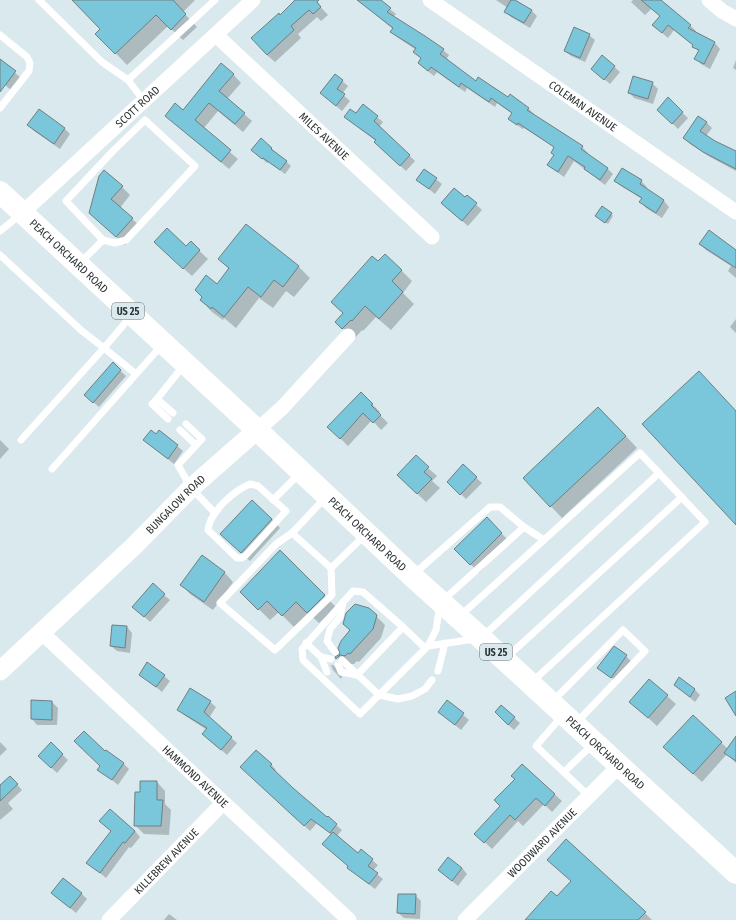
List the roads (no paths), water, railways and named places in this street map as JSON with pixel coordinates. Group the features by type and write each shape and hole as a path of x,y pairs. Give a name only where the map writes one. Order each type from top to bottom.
{"main road":[{"name":"PEACH ORCHARD ROAD","path":"0,192 257,430 440,603 459,617 736,873"}],"street":[{"name":"SCOTT ROAD","path":"22,213 108,145 144,101 253,0"},
{"name":"COLEMAN AVENUE","path":"430,0 736,212"},
{"path":"709,0 722,11 736,19"},
{"name":"MILES AVENUE","path":"216,34 432,237"},
{"name":"BUNGALOW ROAD","path":"0,671 134,546 191,488 282,408 348,336"},
{"name":"HAMMOND AVENUE","path":"42,633 349,920"},
{"name":"WOODWARD AVENUE","path":"465,920 619,766"},
{"name":"KILLEBREW AVENUE","path":"109,920 223,803"}],"lane":[{"path":"39,0 102,62 128,80 144,101"},
{"path":"128,80 215,0"},
{"path":"0,35 27,57 30,63 29,71 0,108"},
{"path":"146,120 194,166 126,240 115,243 103,240 66,201 108,145 146,120"},
{"path":"0,231 22,213"},
{"path":"79,265 103,240"},
{"path":"0,255 82,331 136,374"},
{"path":"21,440 132,315"},
{"path":"52,469 163,343"},
{"path":"170,416 152,404 186,364"},
{"path":"183,427 202,439 178,465 191,488 214,512"},
{"path":"459,617 640,453 706,522 530,684"},
{"path":"273,500 301,472"},
{"path":"427,647 481,638 659,473"},
{"path":"250,484 258,486 273,500 286,511 242,558 237,558 208,530 208,525 214,512 240,488 250,484"},
{"path":"292,534 331,568 332,595 275,650 220,603 276,544 292,534 327,496"},
{"path":"505,660 682,497"},
{"path":"412,576 490,507 500,506 524,527 544,540"},
{"path":"427,647 363,592 353,591 302,649 303,660 360,714 427,647 436,630 440,603 524,527"},
{"path":"331,568 366,533"},
{"path":"335,652 327,641 330,629 340,616 343,602"},
{"path":"357,675 403,627"},
{"path":"563,714 645,651 623,630 563,714 536,746 589,796"},
{"path":"306,643 329,665"},
{"path":"438,670 445,643"},
{"path":"357,675 338,668 357,675 379,696 398,699 412,696 425,689 432,680"},
{"path":"564,772 594,743"}]}
